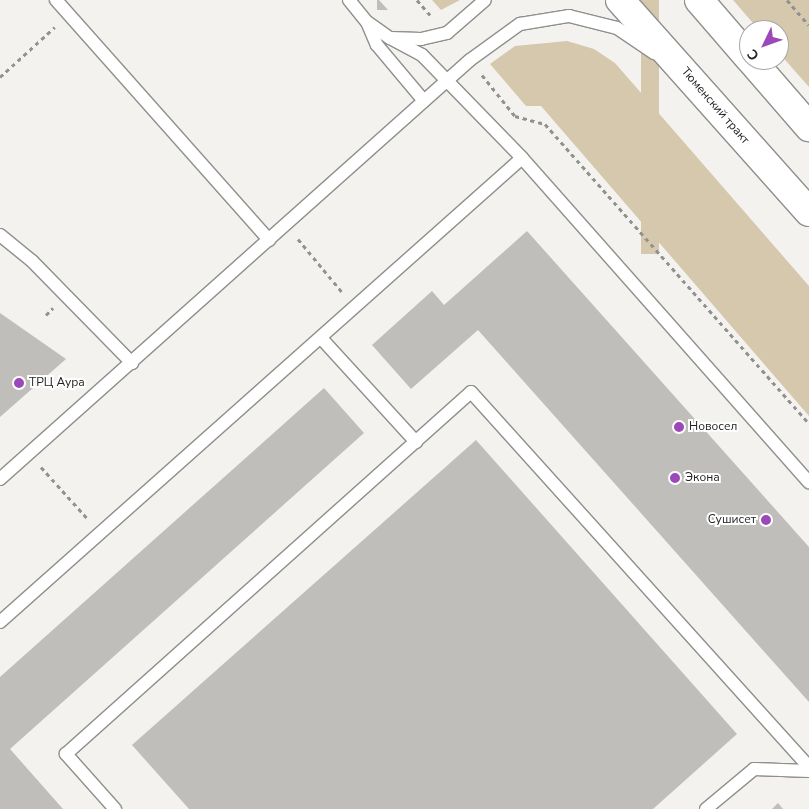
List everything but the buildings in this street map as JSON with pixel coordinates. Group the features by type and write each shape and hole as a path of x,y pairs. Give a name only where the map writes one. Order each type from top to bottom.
{"main road":[{"name":"Тюменский тракт","path":"620,0 809,212"},
{"path":"698,0 739,47"},
{"path":"760,70 809,126"}],"lane":[{"path":"56,0 269,240"},
{"path":"349,0 367,22 377,45 424,102"},
{"path":"390,38 421,39 446,33 485,0"},
{"path":"0,479 470,60 520,24 569,16 617,28 691,78"},
{"path":"367,22 390,38 422,55 522,158 809,482"},
{"path":"0,622 522,158"},
{"path":"0,236 32,261 132,363"},
{"path":"321,338 416,442"},
{"path":"115,809 66,754 471,392 809,767"},
{"path":"706,809 754,769 809,771"}],"path":[{"path":"417,0 446,33"},
{"path":"787,0 809,25"},
{"path":"0,76 69,14"},
{"path":"470,60 516,116 545,124 809,423"},
{"path":"286,225 355,307"},
{"path":"30,453 87,518"}],"shaded area":[{"path":"432,0 460,0 441,10"},
{"path":"641,0 659,0 659,254 641,254"},
{"path":"733,0 809,0 809,87 789,64 789,20 750,20"},
{"path":"567,41 594,49 615,63 809,286 809,416 541,106 526,106 490,64 515,46"}],"place":[{"name":"ТРЦ Аура","path":"19,383"},
{"name":"Новосел","path":"679,427"},
{"name":"Экона","path":"675,478"},
{"name":"Сушисет","path":"766,520"}]}
